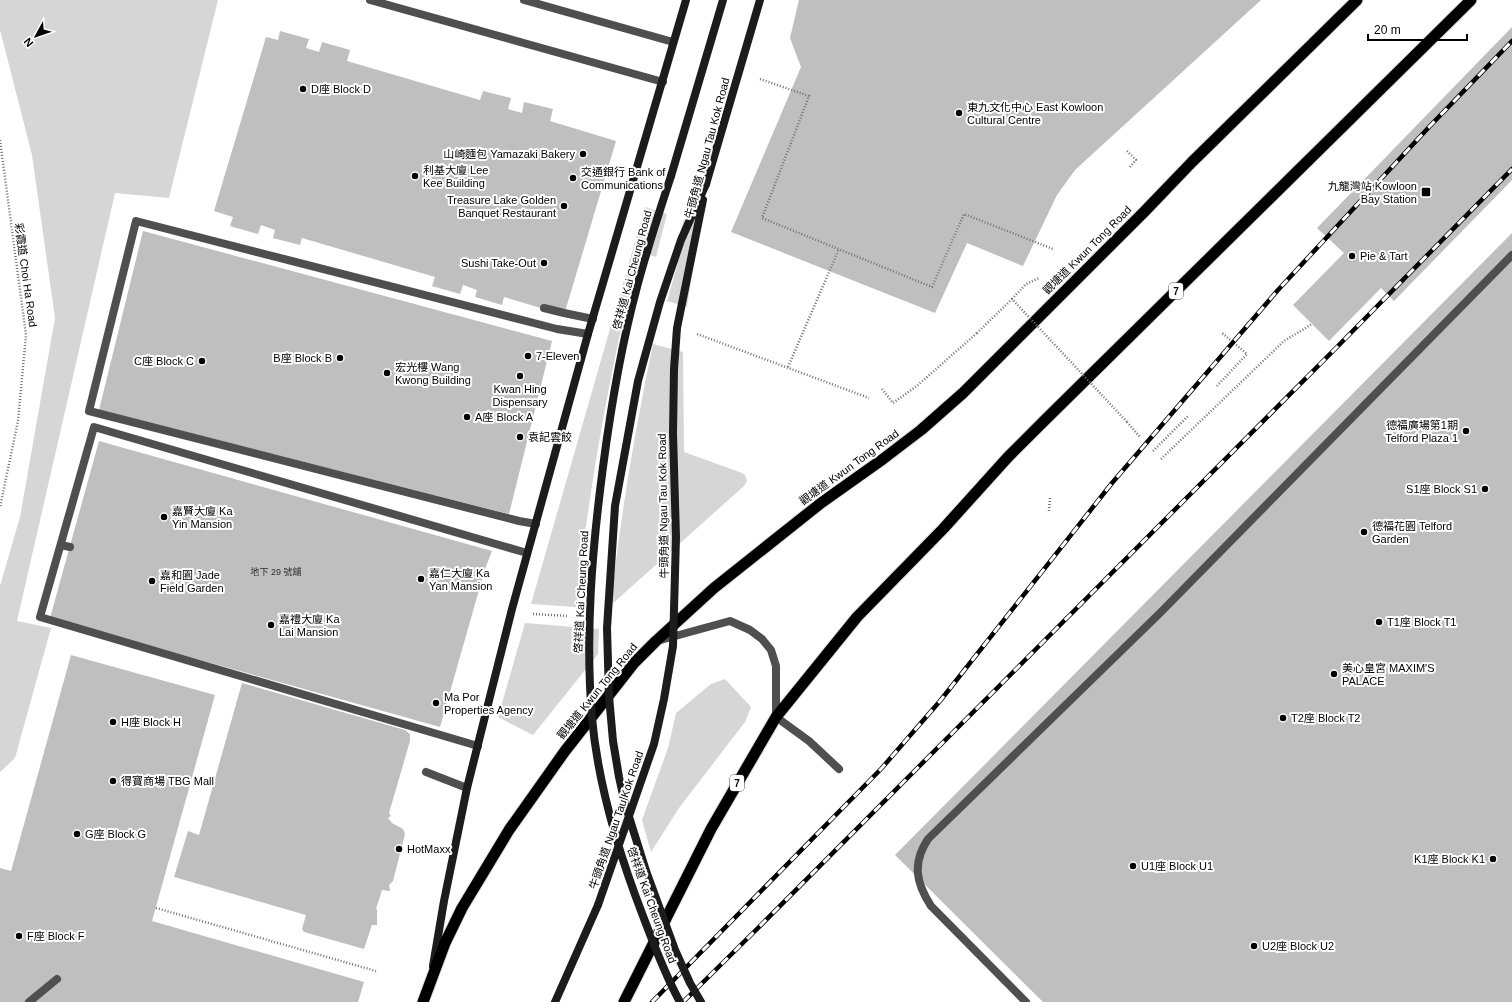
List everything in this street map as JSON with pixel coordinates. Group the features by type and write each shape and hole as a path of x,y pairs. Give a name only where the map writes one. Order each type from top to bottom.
{"highway":[{"name":"觀塘道 Kwun Tong Road","path":"423,1002 444,944 462,908 509,830 600,704 634,663 714,588 737,569 821,503 921,430 963,393 1192,162 1357,0"},
{"name":"7","path":"624,1002 711,829 776,717 857,617 1097,367 1219,249 1470,0"}],"main road":[{"path":"429,984 467,788 512,609 588,334 686,0"},
{"name":"啓祥道 Kai Cheung Road","path":"680,1002 665,972 628,878 619,849 596,752 592,719 589,657 590,585 594,538 615,385 637,286 723,0"},
{"name":"牛頭角道 Ngau Tau Kok Road","path":"555,1002 598,906 654,744 664,699 673,646 676,552 673,433 674,369 677,328 706,184 760,0"},
{"name":"啓祥道 Kai Cheung Road","path":"701,1002 690,983 675,950 646,871 624,797 615,760 608,696 607,628 615,506 638,381 660,302 679,247 706,184"}],"lane":[{"path":"370,0 663,82"},
{"path":"524,0 673,42"},
{"path":"536,524 519,521 89,411 136,221 549,327 588,334"},
{"path":"1026,1002 930,906 920,885 917,873 918,860 928,839 1160,613 1512,255"},
{"path":"544,308 593,319"},
{"path":"478,746 40,617 94,427 527,553"},
{"path":"61,545 70,547"},
{"path":"656,641 730,621 750,630 762,639 771,650 776,666 776,717 809,741 839,769"},
{"path":"426,772 467,788"},
{"path":"28,1002 57,979"}],"path":[{"path":"754,76 809,96 762,218 932,288 964,214 1053,248"},
{"name":"彩霞道 Choi Ha Road","path":"0,140 26,335 18,421 0,507"},
{"path":"1127,151 1136,160 1129,168"},
{"path":"788,367 839,249"},
{"path":"882,389 893,403 918,384 977,333 1026,284 1039,278"},
{"path":"1012,299 1140,436"},
{"path":"1161,459 1284,341 1312,324"},
{"path":"692,332 869,398"},
{"path":"1217,386 1247,354 1222,333"},
{"path":"1153,451 1188,416"},
{"path":"1049,511 1050,497"},
{"path":"156,908 376,971"}],"shaded area":[{"path":"0,0 218,0 169,198 115,193 17,621 51,628 15,758 0,772 0,586 20,517 55,318 32,155 0,30"},
{"path":"645,207 667,214 656,257 639,252 628,296 594,473 576,607 531,604"},
{"path":"684,219 700,224 687,307 667,301 678,263 672,261"},
{"path":"653,344 683,352 684,452 742,473 745,475 747,481 744,486 611,605 629,474"},
{"path":"525,623 599,629 598,654 533,735 498,717"},
{"path":"725,679 751,707 745,722 679,808 651,852 642,820 668,748 676,713 711,684"}],"building":[{"name":"東九文化中心 East Kowloon Cultural Centre","path":"799,0 1261,0 1075,170 1057,195 1023,266 967,243 935,313 731,232 801,67 790,38"},
{"name":"九龍灣站 Kowloon Bay Station","path":"1512,27 1512,180 1394,301 1381,288 1329,341 1293,305 1344,253 1317,228"},
{"name":"利基大廈 Lee Kee Building","path":"280,31 309,39 306,48 319,52 322,42 350,50 347,61 480,100 483,91 511,98 508,109 522,113 524,102 553,109 550,121 616,141 564,315 504,297 502,305 475,297 477,290 463,285 460,294 432,286 435,277 302,238 300,245 273,238 275,230 261,225 258,234 230,226 233,217 214,211 266,37 278,40"},
{"name":"宏光樓 Wang Kwong Building","path":"143,231 552,341 509,514 99,410"},
{"name":"德福花園 Telford Garden","path":"1512,233 1512,1002 1043,1002 895,855"},
{"name":"嘉和園 Jade Field Garden","path":"99,441 492,551 485,569 440,727 50,618"},
{"name":"得寶商場 TBG Mall","path":"71,655 215,695 152,921 364,982 358,1002 0,1002 0,868 11,871"},
{"path":"242,683 405,730 410,734 410,741 389,813 391,816 388,818 392,823 403,829 405,834 393,881 389,885 390,891 382,890 376,909 377,925 372,925 364,949 304,932 302,929 306,915 174,877 188,831 199,835"}],"railway":[{"path":"652,1002 881,769 940,701 1112,483 1278,290 1430,126 1512,41"},
{"path":"683,1002 1338,346 1512,169"}],"place":[{"name":"D座 Block D","path":"303,89"},
{"name":"東九文化中心 East Kowloon Cultural Centre","path":"959,113"},
{"name":"山崎麵包 Yamazaki Bakery","path":"583,154"},
{"name":"利基大廈 Lee Kee Building","path":"415,176"},
{"name":"交通銀行 Bank of Communications","path":"573,178"},
{"name":"九龍灣站 Kowloon Bay Station","path":"1426,192"},
{"name":"Treasure Lake Golden Banquet Restaurant","path":"564,206"},
{"name":"Pie & Tart","path":"1352,256"},
{"name":"Sushi Take-Out","path":"544,263"},
{"name":"7-Eleven","path":"528,356"},
{"name":"B座 Block B","path":"340,358"},
{"name":"C座 Block C","path":"202,361"},
{"name":"宏光樓 Wang Kwong Building","path":"387,373"},
{"name":"Kwan Hing Dispensary","path":"520,376"},
{"name":"A座 Block A","path":"467,417"},
{"name":"德福廣場第1期 Telford Plaza 1","path":"1466,431"},
{"name":"袁記雲餃","path":"520,437"},
{"name":"S1座 Block S1","path":"1485,489"},
{"name":"嘉賢大廈 Ka Yin Mansion","path":"164,517"},
{"name":"德福花園 Telford Garden","path":"1364,532"},
{"name":"嘉仁大廈 Ka Yan Mansion","path":"421,579"},
{"name":"嘉和園 Jade Field Garden","path":"152,581"},
{"name":"T1座 Block T1","path":"1379,622"},
{"name":"嘉禮大廈 Ka Lai Mansion","path":"271,625"},
{"name":"美心皇宮 MAXIM'S PALACE","path":"1334,674"},
{"name":"Ma Por Properties Agency","path":"436,703"},
{"name":"T2座 Block T2","path":"1283,718"},
{"name":"H座 Block H","path":"113,722"},
{"name":"得寶商場 TBG Mall","path":"113,781"},
{"name":"G座 Block G","path":"77,834"},
{"name":"HotMaxx","path":"399,849"},
{"name":"K1座 Block K1","path":"1493,859"},
{"name":"U1座 Block U1","path":"1133,866"},
{"name":"F座 Block F","path":"19,936"},
{"name":"U2座 Block U2","path":"1254,946"}]}
